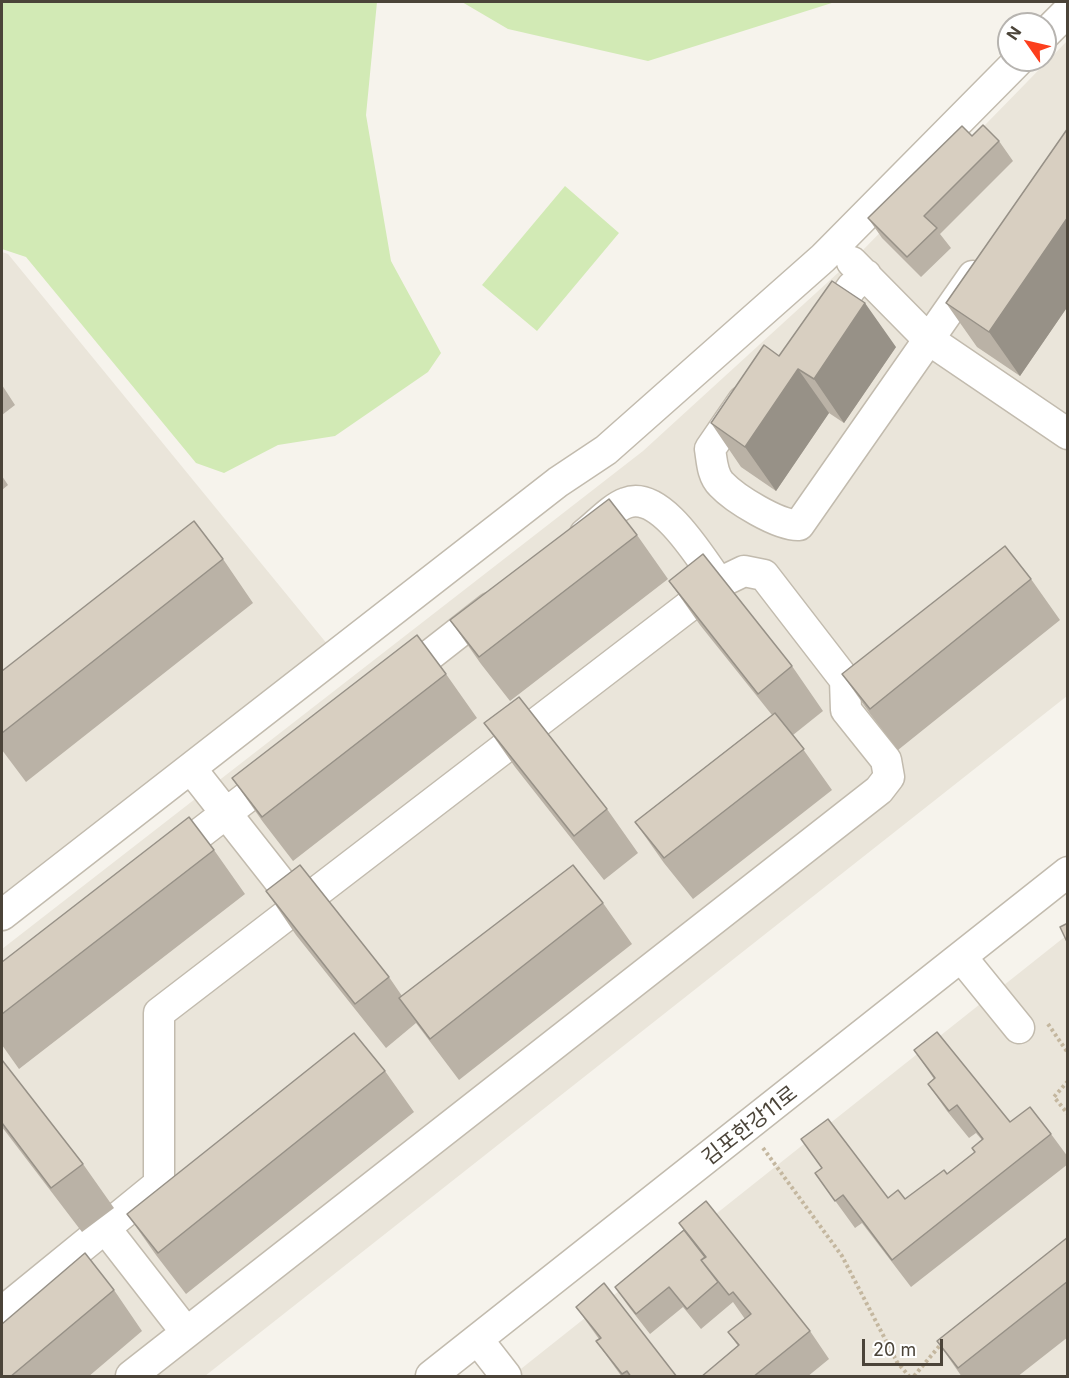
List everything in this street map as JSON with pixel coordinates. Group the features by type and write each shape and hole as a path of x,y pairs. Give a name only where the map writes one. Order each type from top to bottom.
{"street":[{"path":"1057,22 1068,11"},
{"path":"2,915 192,770 558,482 606,450 835,245 1007,72"},
{"path":"835,245 928,339 1068,434"},
{"path":"759,379 710,449 712,468 721,484 772,519 787,525 799,525 988,254"},
{"path":"808,351 852,287 866,275"},
{"path":"561,553 626,503 646,501 662,510 719,583"},
{"path":"2,1312 159,1184 159,1013 719,583 744,571 764,575 854,673 846,710 886,760 889,777 879,790 131,1377"},
{"path":"375,698 514,589"},
{"path":"142,879 300,755"},
{"path":"192,770 299,906"},
{"name":"김포한강11로","path":"447,1377 481,1344 1068,872"},
{"name":"김포한강11로","path":"431,1377 481,1344 752,1135 1068,886"},
{"path":"967,964 1019,1028"},
{"path":"105,1228 186,1332"},
{"path":"481,1344 506,1377"}],"path":[{"path":"1068,1081 1054,1096 1068,1114"},
{"path":"752,1135 793,1186 842,1256 897,1362 909,1377"},
{"path":"914,1377 947,1337"}],"shaded area":[{"path":"1067,41 1067,696 205,1376 2,1376 2,949 643,451 863,250 1037,72 1057,72 1057,51"},
{"path":"2,252 8,254 337,656 2,909"},
{"path":"1067,935 1067,1376 512,1376"}],"green space":[{"path":"2,2 377,2 366,115 391,261 441,353 428,372 335,436 278,445 224,473 196,463 26,257 2,249"},
{"path":"462,2 835,2 648,61 508,29"},
{"path":"565,186 619,233 537,331 482,285"}],"building":[{"path":"983,125 999,141 924,216 937,228 907,257 868,218 962,126 972,136"},
{"path":"1068,128 1068,217 989,332 946,303"},
{"path":"832,281 865,303 814,379 798,369 745,447 711,423 764,345 779,356"},
{"path":"609,499 637,535 479,657 450,620"},
{"path":"194,521 223,559 2,733 2,671"},
{"path":"1005,546 1031,579 870,709 842,674"},
{"path":"703,554 792,666 758,694 669,581"},
{"path":"417,635 446,674 262,817 232,778"},
{"path":"519,697 607,809 574,836 484,723"},
{"path":"775,713 804,749 664,858 635,822"},
{"path":"189,817 214,850 2,1014 2,962"},
{"path":"300,865 389,977 355,1004 266,891"},
{"path":"573,865 603,903 430,1039 399,998"},
{"path":"1068,923 1068,944 1060,927"},
{"path":"937,1032 1010,1122 1030,1107 1051,1134 892,1260 843,1195 835,1201 815,1173 822,1168 801,1139 828,1119 888,1198 898,1190 905,1199 944,1170 947,1174 975,1152 972,1148 983,1139 957,1105 949,1111 928,1084 935,1078 914,1050"},
{"path":"354,1033 385,1071 158,1253 127,1214"},
{"path":"2,1060 83,1164 51,1188 2,1123"},
{"path":"706,1201 810,1331 753,1377 701,1377 739,1345 728,1332 751,1314 733,1292 729,1295 701,1260 706,1257 679,1223"},
{"path":"684,1230 705,1257 701,1260 718,1282 687,1309 669,1287 636,1314 615,1287"},
{"path":"1068,1237 1068,1281 958,1368 937,1341"},
{"path":"85,1253 114,1290 10,1377 2,1377 2,1324"},
{"path":"604,1283 677,1377 631,1377 627,1371 622,1374 596,1341 601,1338 576,1307"}]}
